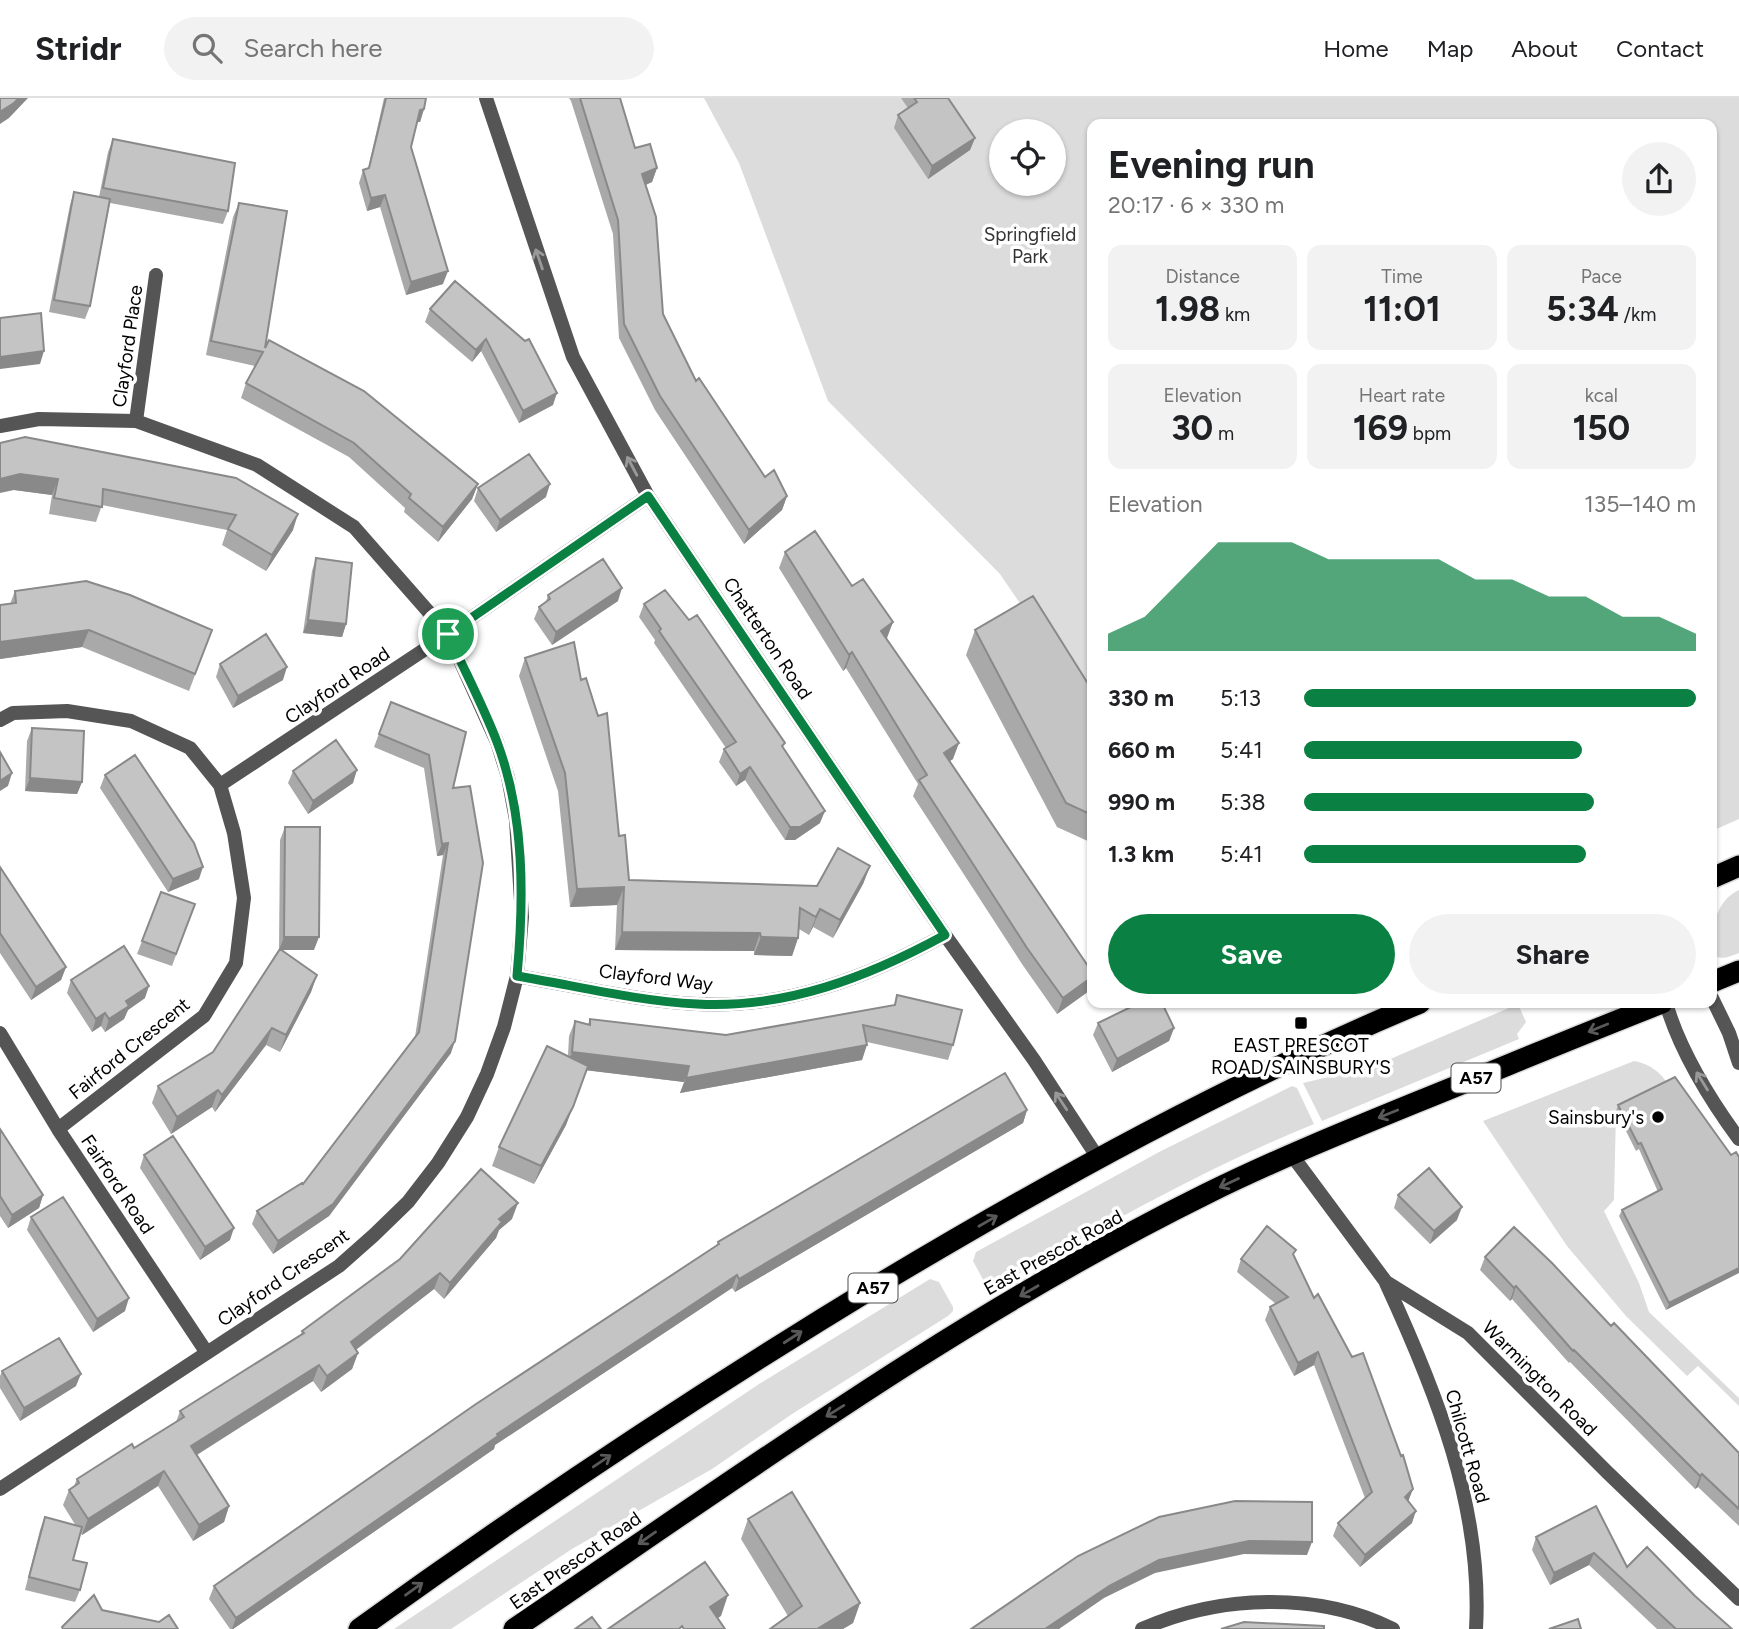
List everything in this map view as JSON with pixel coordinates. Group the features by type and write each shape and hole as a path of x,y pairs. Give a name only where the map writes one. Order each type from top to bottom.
{"highway":[{"path":"1717,876 1739,866"},
{"path":"1717,980 1739,971"},
{"name":"A57","path":"359,1629 452,1562 661,1422 760,1358 943,1247 1098,1158 1289,1060 1409,1008"},
{"name":"East Prescot Road","path":"514,1629 777,1448 982,1317 1103,1248 1204,1195 1291,1154 1652,1008"}],"street":[{"name":"Chatterton Road","path":"486,98 573,357 648,496 945,935 1034,1060 1098,1158"},
{"name":"Clayford Place","path":"136,421 156,275"},
{"name":"Clayford Crescent","path":"0,426 39,419 136,421 257,465 354,527 448,634 497,742 508,777 516,820 522,917 517,976 505,1027 487,1074 467,1117 438,1163 408,1202 338,1266 0,1489"},
{"name":"Clayford Road","path":"220,785 448,634 648,496"},
{"name":"Fairford Crescent","path":"0,720 13,713 67,711 131,721 190,748 220,785 234,833 244,898 236,963 204,1016 58,1129"},
{"name":"Clayford Way","path":"517,976 658,1000 740,1004 781,999 824,989 867,974 945,935"},
{"path":"1666,1008 1682,1047 1739,1139"},
{"path":"1717,1008 1730,1033 1739,1063"},
{"name":"Fairford Road","path":"0,1033 58,1129 207,1353"},
{"name":"Warmington Road","path":"1291,1154 1386,1282 1468,1333 1606,1472 1739,1599"},
{"name":"Chilcott Road","path":"1386,1282 1419,1353 1456,1463 1469,1519 1476,1578 1476,1629"},
{"path":"1142,1629 1180,1614 1223,1605 1260,1603 1294,1603 1335,1608 1375,1620 1393,1629"}],"green space":[{"name":"Springfield Park","path":"704,98 1739,98 1739,819 1717,829 1717,119 1087,119 1087,702 1000,574 828,401 739,163"},
{"path":"1739,890 1739,953 1725,958 1718,957 1717,915 1731,895"},
{"path":"1509,1008 1520,1008 1526,1022 1517,1034 1519,1039 1322,1121 1303,1083 1374,1066"},
{"path":"1634,1061 1654,1069 1669,1086 1616,1111 1614,1200 1604,1211 1639,1283 1649,1312 1739,1398 1739,1406 1698,1366 1687,1376 1626,1316 1567,1246 1483,1121"},
{"path":"1292,1086 1297,1088 1314,1124 1192,1180 995,1287 986,1285 973,1261 976,1252 1161,1151"},
{"path":"930,1279 939,1282 953,1307 948,1316 792,1414 712,1469 572,1549 451,1629 394,1629 759,1384"}],"building":[{"path":"0,98 19,98 0,112"},
{"path":"386,98 426,98 424,109 420,110 411,147 448,271 411,282 385,195 371,198 363,170 369,168"},
{"path":"580,98 620,98 635,148 650,144 657,168 642,174 656,217 663,314 696,381 699,378 765,477 774,470 787,496 749,530 660,396 624,324 618,220"},
{"path":"914,98 948,98 975,138 932,166 898,115 917,102"},
{"path":"113,139 235,163 228,211 103,188"},
{"path":"74,192 110,199 90,306 54,300"},
{"path":"239,203 287,211 265,348 269,340 364,391 478,484 443,527 409,498 411,494 354,443 246,383 263,352 211,341"},
{"path":"455,281 525,341 529,339 557,393 523,411 486,339 476,350 430,309"},
{"path":"41,313 44,351 0,357 0,318"},
{"path":"25,437 236,478 298,514 272,555 228,529 236,515 103,489 102,507 54,498 58,479 20,474 0,479 0,443"},
{"path":"529,454 550,484 500,520 478,488"},
{"path":"815,531 852,586 863,579 893,622 881,631 959,743 944,753 1087,965 1087,981 1063,998 1027,948 919,780 927,775 852,652 849,655 785,552"},
{"path":"316,558 352,563 346,624 308,620"},
{"path":"603,559 622,588 556,632 539,607 550,599 548,595"},
{"path":"86,581 130,595 212,630 195,674 89,630 0,642 0,605 16,603 15,591"},
{"path":"665,590 689,620 697,615 785,743 782,746 825,811 800,827 790,827 750,767 740,774 724,749 736,742 659,631 661,629 644,604"},
{"path":"1033,596 1087,682 1087,813 1066,803 975,630"},
{"path":"266,634 287,667 238,696 220,664"},
{"path":"574,642 581,680 586,678 598,716 607,713 619,836 625,835 629,880 817,886 838,848 870,866 840,920 820,909 816,917 800,908 798,938 761,937 760,933 622,932 624,887 577,889 565,773 525,658"},
{"path":"391,702 466,732 453,788 470,786 483,863 455,1041 333,1204 278,1241 257,1211 303,1184 419,1032 448,843 442,844 429,755 379,734"},
{"path":"32,728 84,731 82,782 30,778"},
{"path":"336,740 357,770 313,801 293,771"},
{"path":"0,752 12,773 0,781"},
{"path":"135,755 194,843 203,867 173,879 105,775"},
{"path":"285,827 320,827 319,937 284,937"},
{"path":"0,867 66,967 36,987 0,933"},
{"path":"161,892 195,904 176,954 142,941"},
{"path":"124,946 149,986 126,1001 129,1006 109,1019 105,1013 96,1019 71,980"},
{"path":"280,949 317,975 286,1035 272,1028 222,1095 218,1090 177,1117 158,1086 213,1052"},
{"path":"897,995 962,1010 953,1045 863,1025 867,1045 686,1078 689,1066 572,1052 575,1021 590,1025 590,1019 726,1035 895,1005"},
{"path":"1129,1008 1164,1008 1174,1028 1117,1059 1098,1023"},
{"path":"547,1046 588,1066 573,1107 541,1166 499,1147"},
{"path":"1005,1073 1027,1110 739,1279 737,1275 497,1434 498,1436 236,1618 214,1586 476,1404 719,1244 718,1242"},
{"path":"1675,1077 1731,1155 1736,1152 1739,1157 1739,1268 1669,1303 1622,1210 1662,1189 1641,1143 1638,1144 1618,1105"},
{"path":"0,1129 43,1195 12,1215 0,1196"},
{"path":"173,1136 234,1228 205,1247 144,1155"},
{"path":"1429,1168 1462,1207 1434,1231 1398,1195"},
{"path":"481,1169 518,1203 499,1219 502,1222 450,1283 440,1273 351,1342 358,1353 327,1376 319,1365 191,1446 229,1506 199,1525 164,1471 88,1519 69,1490 79,1483 77,1479 132,1444 134,1448 184,1417 180,1411 304,1333 302,1331 400,1259"},
{"path":"63,1197 129,1298 97,1319 31,1217"},
{"path":"1267,1226 1296,1250 1293,1254 1314,1298 1318,1294 1352,1357 1363,1353 1401,1456 1403,1455 1413,1489 1405,1497 1416,1511 1365,1555 1338,1523 1372,1492 1318,1352 1298,1363 1270,1307 1288,1297 1241,1259"},
{"path":"1514,1227 1611,1326 1614,1323 1739,1453 1739,1509 1702,1474 1700,1476 1573,1351 1516,1286 1514,1288 1485,1257"},
{"path":"59,1338 81,1374 24,1408 2,1371"},
{"path":"792,1492 860,1603 817,1629 770,1629 802,1606 748,1519"},
{"path":"1235,1501 1312,1502 1312,1542 1249,1541 1159,1560 1109,1586 1045,1629 971,1629 1078,1556 1159,1517"},
{"path":"1596,1506 1627,1567 1647,1547 1732,1629 1676,1629 1594,1553 1554,1573 1536,1537"},
{"path":"45,1517 82,1527 73,1560 87,1563 80,1590 29,1577"},
{"path":"705,1562 728,1595 710,1607 725,1629 684,1629 682,1626 679,1629 608,1629"},
{"path":"94,1595 102,1610 159,1622 169,1615 178,1629 63,1629"},
{"path":"592,1617 601,1629 575,1629"},
{"path":"1578,1619 1581,1629 1549,1629"},
{"path":"1244,1622 1324,1626 1324,1629 1221,1629"}],"place":[{"name":"EAST PRESCOT ROAD/SAINSBURY'S","path":"1301,1023"},
{"name":"Sainsbury's","path":"1658,1117"}],"route":[{"path":"648,496 945,935 867,974 824,989 781,999 740,1004 658,1000 517,976 522,917 520,871 516,820 508,777 497,742 448,634 648,496"}]}
